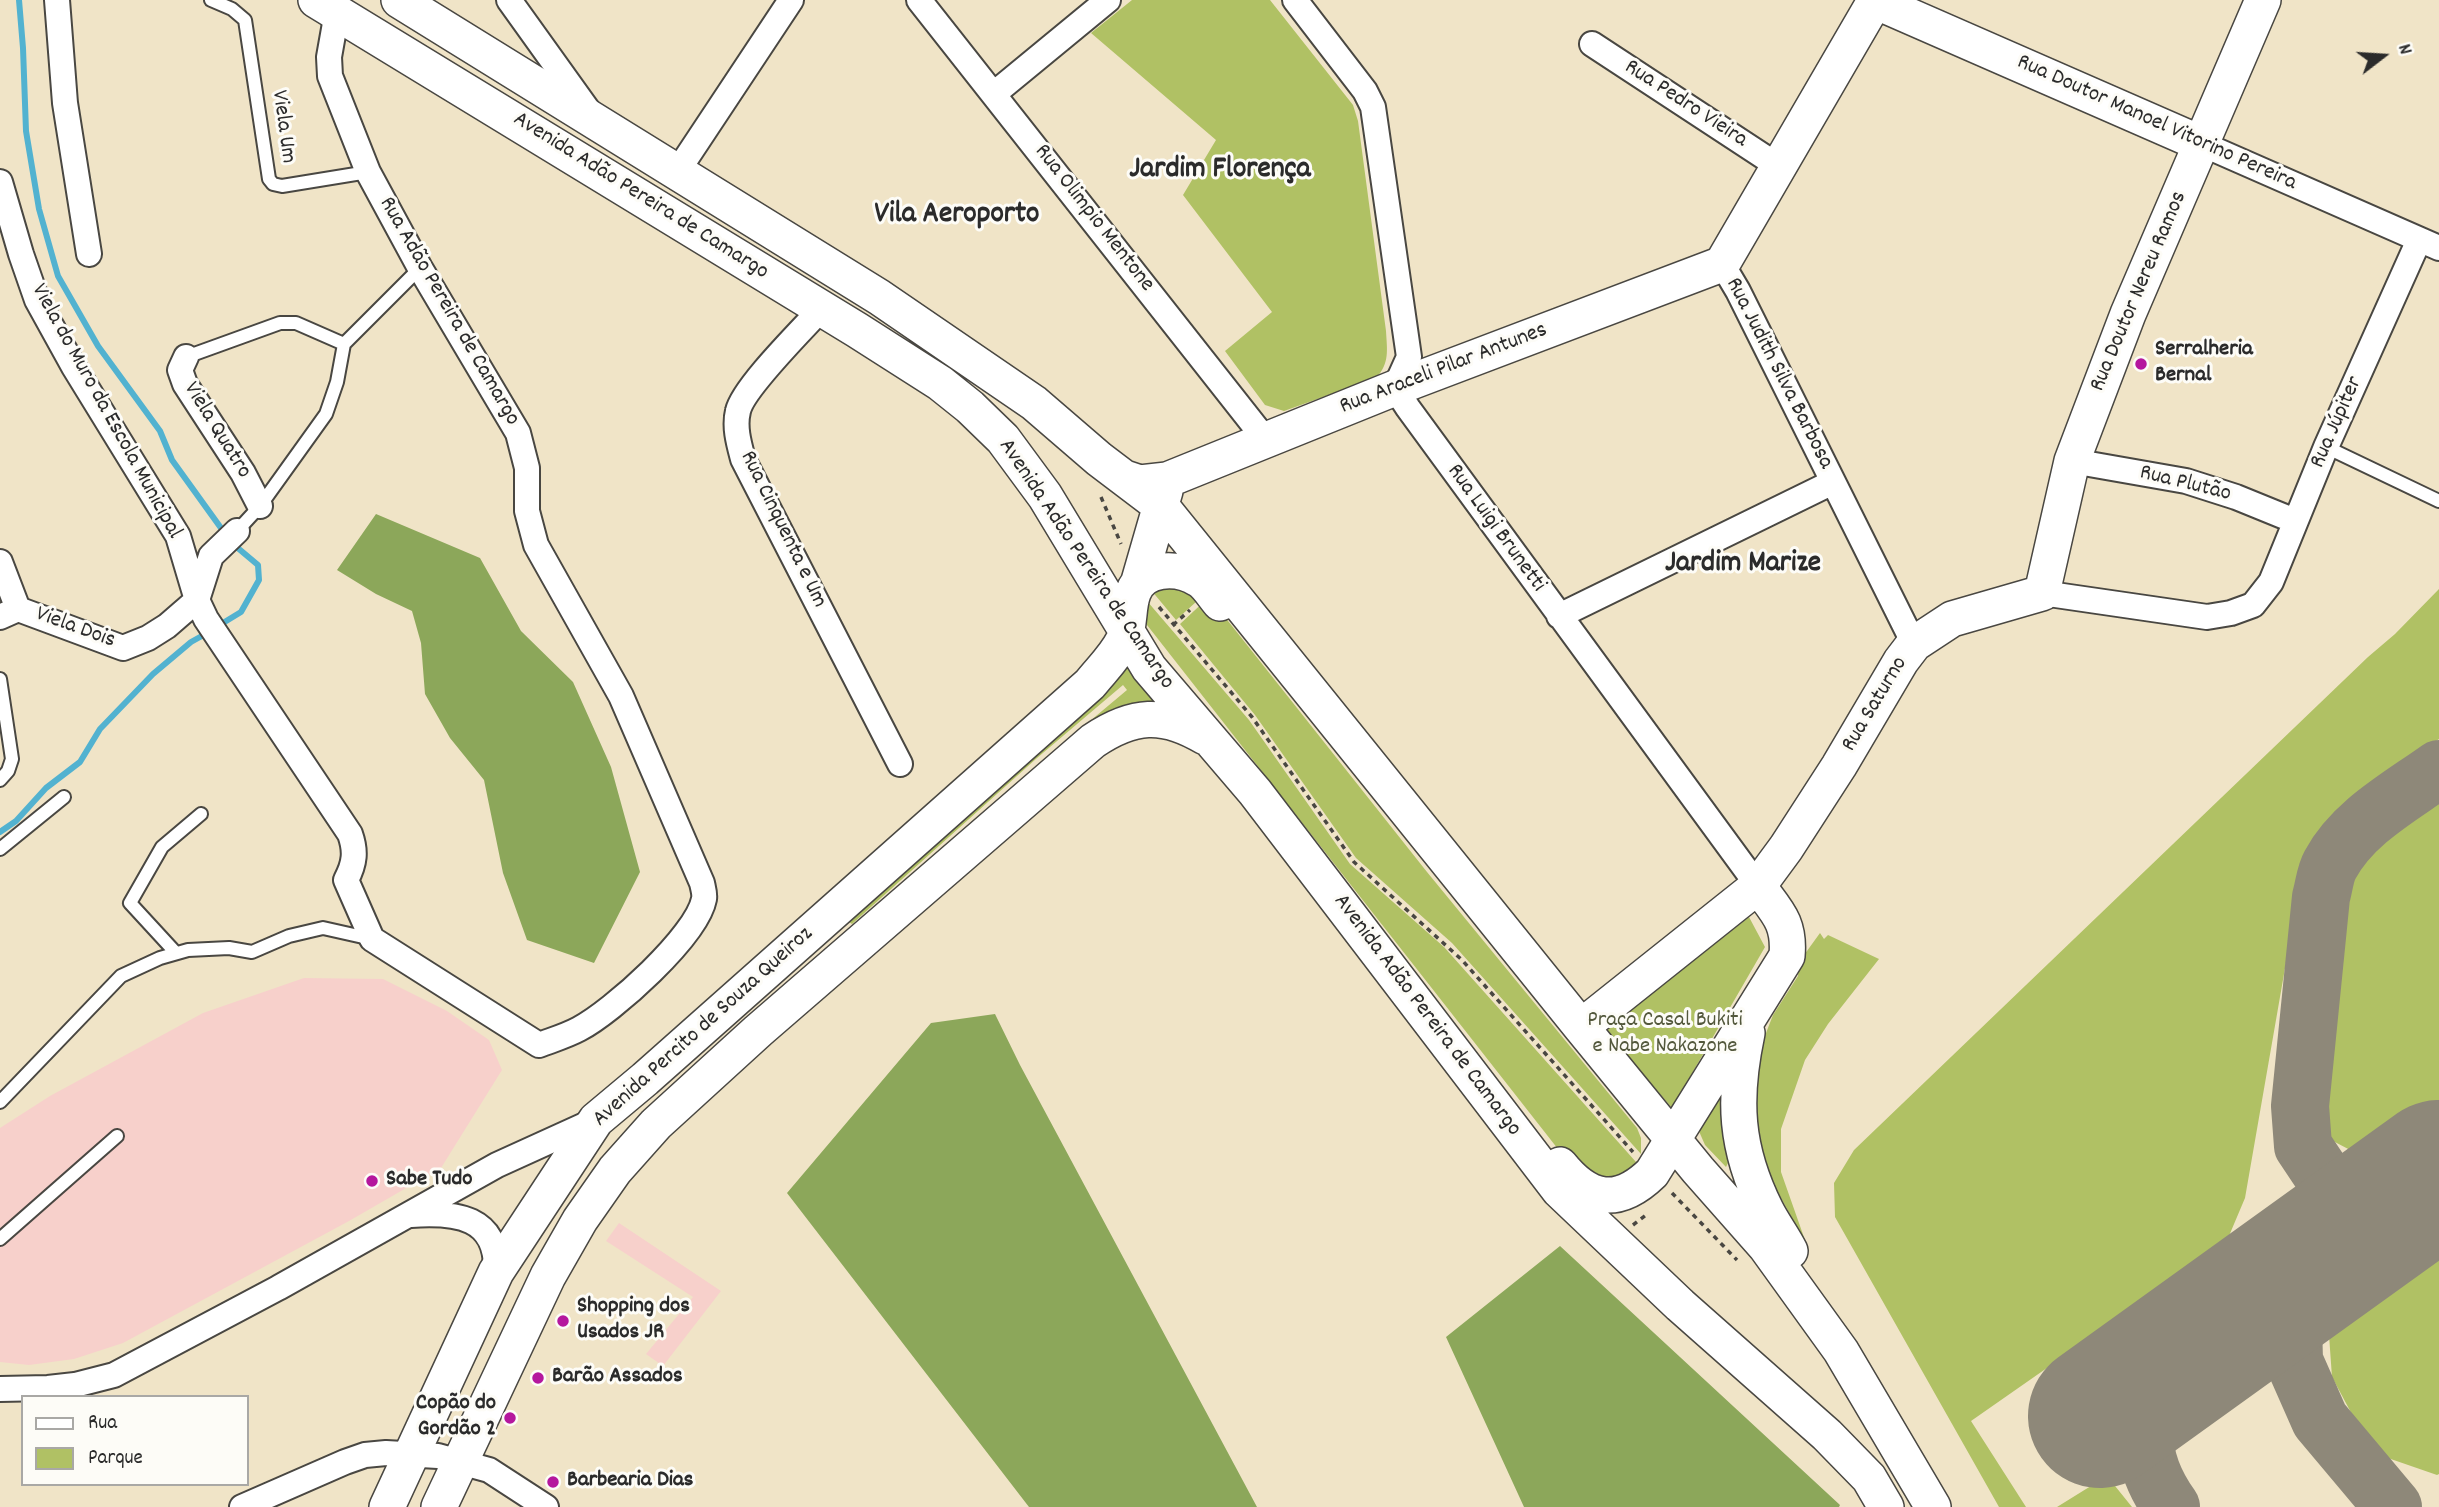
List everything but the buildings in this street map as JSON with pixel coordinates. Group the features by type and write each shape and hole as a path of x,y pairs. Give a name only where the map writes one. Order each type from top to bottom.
{"main road":[{"name":"Avenida Adão Pereira de Camargo","path":"399,0 879,297 1034,403 1125,478 1164,493 1547,985 1766,1247 1841,1351"},
{"name":"Rua Doutor Manoel Vitorino Pereira","path":"1874,0 2202,144"},
{"name":"Rua Judith Silva Barbosa","path":"1722,264 1874,0"},
{"name":"Rua Doutor Nereu Ramos","path":"2042,593 2071,461 2128,314 2263,0"},
{"name":"Avenida Adão Pereira de Camargo","path":"327,6 940,383 970,407 1003,439 1045,496 1149,668 1216,743 1559,1190 1679,1305 1827,1435 1870,1478 1886,1507"},
{"name":"Rua Araceli Pilar Antunes","path":"1164,493 1265,439 1722,264"},
{"path":"1127,631 1132,597 1164,493"},
{"path":"1139,581 1164,570 1184,572 1200,580 1465,907 1547,985"},
{"path":"1095,678 1107,635 1106,607 1101,588"},
{"name":"Rua Saturno","path":"1758,886 1808,813 1914,644 1952,619 2042,593"},
{"name":"Avenida Percito de Souza Queiroz","path":"387,1507 496,1272 596,1120 1095,678 1122,643 1127,631"},
{"name":"Avenida Percito de Souza Queiroz","path":"439,1507 475,1454 548,1276 580,1220 615,1170 656,1124 758,1031 1093,741 1112,728 1133,721 1160,719 1184,725 1216,743"},
{"path":"1581,1027 1758,886"},
{"name":"Rua Luigi Brunetti","path":"1758,886 1786,924"},
{"path":"1394,975 1446,1025 1574,1182 1602,1195 1620,1194 1639,1186 1652,1173 1787,956 1786,924 1764,907 1750,905 1727,911"},
{"path":"1751,1015 1739,1069 1737,1101 1747,1167 1766,1212 1788,1247 1841,1351 1933,1507"},
{"path":"1638,1097 1650,1120 1654,1135 1652,1173"}],"street":[{"path":"57,0 65,103 89,254"},
{"path":"509,0 600,126"},
{"path":"677,172 791,0"},
{"name":"Rua Olimpio Mentone","path":"919,0 995,93 1265,439"},
{"path":"995,93 1108,0"},
{"path":"1295,0 1365,91 1373,107 1409,358 1395,387"},
{"name":"Rua Adão Pereira de Camargo","path":"327,6 330,76 368,172 420,268 518,433 527,468 527,512 536,545 621,696 702,883 705,897 696,918 683,937 626,995 579,1029 539,1045 372,939"},
{"path":"514,71 533,70 539,62 541,44"},
{"name":"Rua Pedro Vieira","path":"1591,44 1778,166"},
{"name":"Rua Doutor Manoel Vitorino Pereira","path":"2202,144 2429,244"},
{"name":"Viela do Muro da Escola Municipal","path":"0,182 37,300 74,367 178,536 202,609 223,647 349,834 355,849 353,868 346,880 372,939"},
{"name":"Rua Júpiter","path":"2253,605 2271,582 2326,447 2429,244"},
{"name":"Rua Judith Silva Barbosa","path":"1722,264 1738,291 1914,644"},
{"name":"Rua Cinquenta e Um","path":"821,309 751,387 738,409 737,435 743,459 900,764"},
{"name":"Viela Quatro","path":"186,357 180,370 184,384 243,473 260,506"},
{"name":"Rua Luigi Brunetti","path":"1395,387 1758,886"},
{"name":"Rua Plutão","path":"2071,461 2186,481 2236,497 2295,521"},
{"path":"1559,616 1833,482"},
{"path":"202,609 211,556 237,531"},
{"path":"0,562 9,613"},
{"name":"Rua Saturno","path":"2042,593 2207,617 2231,613 2253,605"},
{"name":"Viela Dois","path":"9,613 123,648 202,609"},
{"path":"0,1389 75,1385 114,1375 278,1289 497,1165 596,1120"},
{"path":"407,1216 444,1214 471,1220 493,1243 497,1258 496,1272"},
{"path":"242,1507 365,1455 412,1453 475,1454 547,1507"}],"lane":[{"name":"Viela Um","path":"211,0 232,9 245,20 269,179 272,184 282,186 368,172"},
{"path":"237,531 260,506 326,414 337,382 344,344 420,268"},
{"path":"186,357 280,323 296,323 344,344"},
{"path":"2326,447 2439,501"},
{"path":"0,679 12,759 8,771 0,780"},
{"path":"0,849 64,797"},
{"path":"176,953 130,903 162,847 201,814"},
{"path":"0,1102 121,976 160,958 188,950 229,948 252,952 289,936 323,928 372,939"},
{"path":"0,1239 117,1136"}],"path":[{"path":"1173,625 1252,717 1354,862 1462,960 1652,1173 1740,1263"}],"shaded area":[{"path":"304,978 383,979 447,1011 489,1040 502,1070 441,1168 123,1343 74,1359 29,1365 0,1362 0,1128 50,1096 203,1013"},
{"path":"619,1223 721,1291 663,1366 646,1354 693,1297 606,1241"}],"green space":[{"path":"1132,0 1270,0 1353,105 1358,121 1386,331 1386,362 1376,378 1284,411 1265,405 1225,351 1272,312 1183,195 1216,140 1091,33"},
{"path":"376,514 480,558 521,631 573,682 611,767 640,872 594,963 527,940 503,873 484,780 450,738 425,694 421,643 412,611 376,594 337,570"},
{"path":"1156,583 1206,593 1176,620 1151,590"},
{"path":"2439,589 2439,739 2348,804 2318,835 2300,882 2245,1198 2226,1243 1971,1421 2026,1507 1999,1507 1835,1217 1834,1183 1854,1150"},
{"path":"1209,597 1427,872 1637,1128 1641,1138 1641,1154 1452,943 1356,858 1255,715 1180,624"},
{"path":"1147,601 1249,720 1350,864 1444,947 1636,1162 1629,1173 1617,1182 1576,1172 1147,625"},
{"path":"1131,665 1164,704 856,927 1028,773 1127,690 1123,685 1037,758 852,924 849,922"},
{"path":"2439,797 2439,1105 2380,1147 2354,1152 2331,1140 2316,1122 2313,1100 2347,885 2358,859 2379,840"},
{"name":"Praça Casal Bukiti e Nabe Nakazone","path":"1749,917 1765,947 1672,1108 1605,1030"},
{"path":"1820,933 1824,939 1828,935 1879,959 1828,1024 1805,1060 1781,1129 1781,1172 1806,1243 1762,1164 1752,1101 1761,1046 1773,1015 1798,976 1799,962"},
{"path":"995,1014 1257,1507 1029,1507 787,1193 931,1023"},
{"path":"1723,1086 1723,1134 1728,1163 1726,1167 1705,1145 1698,1129"},
{"path":"2439,1219 2437,1475 2385,1457 2355,1420 2332,1377 2329,1335 2343,1296 2368,1270"},
{"path":"1560,1246 1840,1505 1839,1507 1524,1507 1446,1337"},
{"path":"2107,1476 2132,1507 2057,1507"}],"waterway":[{"path":"19,0 26,131 39,209 58,276 98,346 160,431 172,460 226,535"},
{"path":"218,626 241,612 259,580 258,565 233,544"},
{"path":"0,832 16,821 46,788 80,762 100,729 153,674 191,642 209,632"}],"taxiway":[{"path":"2412,1192 2365,1197 2325,1179 2303,1146 2300,1106 2321,897 2328,869 2340,850 2364,823 2439,769"},
{"path":"2327,1253 2293,1322 2294,1361 2320,1420 2393,1507"},
{"path":"2167,1368 2148,1407 2144,1431 2150,1466 2171,1507"}],"runway":[{"path":"2100,1416 2439,1172"}],"place":[{"name":"Serralheria Bernal","path":"2141,364"},
{"name":"Sabe Tudo","path":"372,1181"},
{"name":"Shopping dos Usados JR","path":"563,1321"},
{"name":"Barão Assados","path":"538,1378"},
{"name":"Copão do Gordão 2","path":"510,1418"},
{"name":"Barbearia Dias","path":"553,1482"}],"district":[{"name":"Jardim Florença","path":"1220,172"},
{"name":"Vila Aeroporto","path":"957,217"},
{"name":"Jardim Marize","path":"1743,566"}]}
